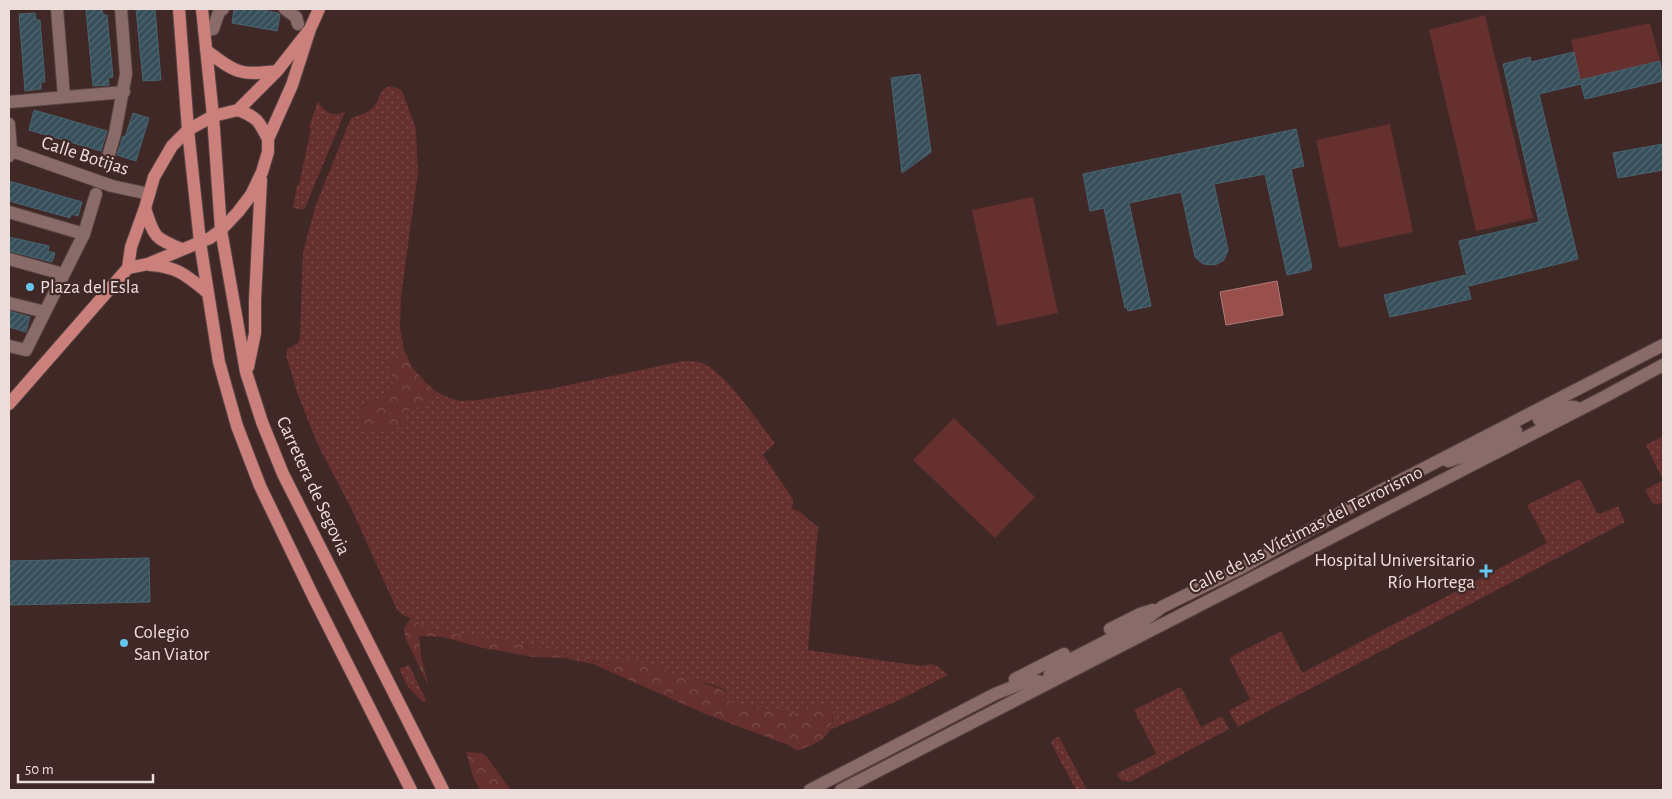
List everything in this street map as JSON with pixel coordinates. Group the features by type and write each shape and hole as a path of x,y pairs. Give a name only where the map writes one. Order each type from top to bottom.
{"main road":[{"path":"179,9 188,130 200,242 218,362 237,426 260,486 411,790"},
{"name":"Carretera de Segovia","path":"202,9 213,116 221,230 246,372 262,422 283,474 443,790"},
{"path":"128,268 148,264 210,238 221,230 251,195 262,172 268,152 268,139 292,85 310,29 319,9"},
{"path":"10,400 128,268 131,247 154,177 172,146 188,130 213,116 238,110 278,71 310,29"},
{"path":"206,50 223,64 238,72 254,74 278,71"},
{"path":"238,110 252,115 259,122 268,139"},
{"path":"246,372 255,333 262,172"},
{"path":"145,208 152,230 162,241 182,249"},
{"path":"148,264 168,266 186,274 207,292"}],"street":[{"path":"57,9 64,97"},
{"path":"107,161 124,92 126,74 121,9"},
{"path":"204,30 213,29 219,12 223,9"},
{"path":"285,9 296,17 298,24"},
{"path":"9,102 124,92"},
{"path":"9,124 9,152"},
{"name":"Calle Botijas","path":"9,152 112,186 149,194"},
{"path":"9,346 26,350 84,234 96,194"},
{"path":"9,212 84,234"},
{"path":"9,259 63,274"},
{"path":"9,303 44,312"},
{"name":"Calle de las Víctimas del Terrorismo","path":"995,694 1010,682 1132,618 1162,607 1245,566 1439,460 1663,345"},
{"name":"Calle de las Víctimas del Terrorismo","path":"1644,375 1663,356"},
{"name":"Calle de las Víctimas del Terrorismo","path":"841,790 1580,409 1663,364"},
{"name":"Calle de las Víctimas del Terrorismo","path":"1439,460 1453,461 1469,455 1564,407 1580,409"},
{"name":"Calle de las Víctimas del Terrorismo","path":"1048,683 1052,670 1058,666 1141,624 1162,607"},
{"name":"Calle de las Víctimas del Terrorismo","path":"810,790 995,694 1030,680 1048,683"}],"green space":[{"path":"1485,15 1533,218 1476,231 1429,30"},
{"path":"1650,23 1660,61 1580,80 1571,40"},
{"path":"391,86 401,90 416,129 418,173 401,296 400,328 404,350 401,356 390,364 393,384 378,399 361,407 374,432 402,426 403,413 423,405 436,391 449,398 461,401 478,400 549,389 684,361 700,362 710,367 730,386 775,443 763,455 793,499 792,509 799,511 818,527 808,650 922,666 934,665 948,675 895,702 830,730 833,722 833,705 795,713 736,705 727,700 726,690 710,684 615,662 604,663 576,657 546,648 432,630 397,610 352,510 317,443 298,395 286,355 287,349 298,343 300,337 303,253 315,207 351,118 370,110 376,104 383,90"},
{"path":"318,101 330,113 345,112 304,210 293,208 311,128 309,127"},
{"path":"1390,124 1413,232 1339,248 1316,140"},
{"path":"1033,197 1058,313 997,326 972,210"},
{"path":"404,350 412,367 436,391 423,405 403,413 405,421 402,426 366,432 361,420 360,413 362,407 378,399 393,384 390,364 401,356"},
{"path":"954,418 1035,497 995,538 913,460"},
{"path":"1663,436 1663,480 1646,445"},
{"path":"1580,479 1597,513 1600,514 1618,506 1625,522 1238,727 1229,711 1250,699 1229,658 1281,631 1302,673 1547,543 1527,505"},
{"path":"1663,480 1663,502 1656,505 1651,501 1645,490"},
{"path":"411,618 432,630 546,648 604,663 631,661 645,663 726,691 728,700 736,705 795,713 833,705 832,724 826,736 821,740 797,751 788,745 703,713 593,664 564,658 534,657 483,648 443,637 419,636 428,685 405,637 404,628"},
{"path":"409,665 426,700 423,702 408,687 399,669"},
{"path":"1181,688 1183,691 1201,727 1222,716 1229,729 1130,782 1121,780 1116,774 1156,754 1134,710"},
{"path":"1059,737 1087,790 1076,790 1051,743 1055,738"},
{"path":"466,752 482,753 510,789 514,790 480,790 473,777"}],"shaded area":[{"path":"1277,281 1283,315 1226,325 1220,292"}],"building":[{"path":"102,9 103,15 107,15 113,77 108,78 109,85 93,86 86,10"},
{"path":"136,9 155,9 161,80 143,81"},
{"path":"234,9 257,9 278,13 280,15 277,31 232,23"},
{"path":"35,13 36,20 40,20 45,82 41,82 41,89 25,91 19,14"},
{"path":"1574,52 1580,80 1660,61 1663,81 1585,99 1581,84 1539,94 1578,259 1469,286 1459,241 1539,222 1503,64 1530,57 1531,62"},
{"path":"920,74 931,152 902,173 891,78"},
{"path":"34,110 107,131 101,151 29,130"},
{"path":"133,113 149,118 136,161 117,155"},
{"path":"1296,129 1304,166 1291,169 1312,268 1287,275 1265,174 1214,184 1228,250 1224,260 1215,265 1203,264 1195,257 1181,192 1129,203 1151,306 1128,311 1127,307 1125,308 1104,208 1090,211 1083,174"},
{"path":"1663,144 1663,170 1618,178 1613,153"},
{"path":"9,181 82,202 78,216 71,214 70,218 9,201"},
{"path":"9,237 49,246 48,251 55,253 52,262 9,251"},
{"path":"1465,275 1471,299 1390,317 1384,295"},
{"path":"9,311 30,317 26,332 9,327"},
{"path":"149,558 150,602 9,605 9,561"}],"place":[{"name":"Plaza del Esla","path":"30,287"},
{"name":"Hospital Universitario Río Hortega","path":"1486,571"},
{"name":"Colegio San Viator","path":"124,643"}]}
